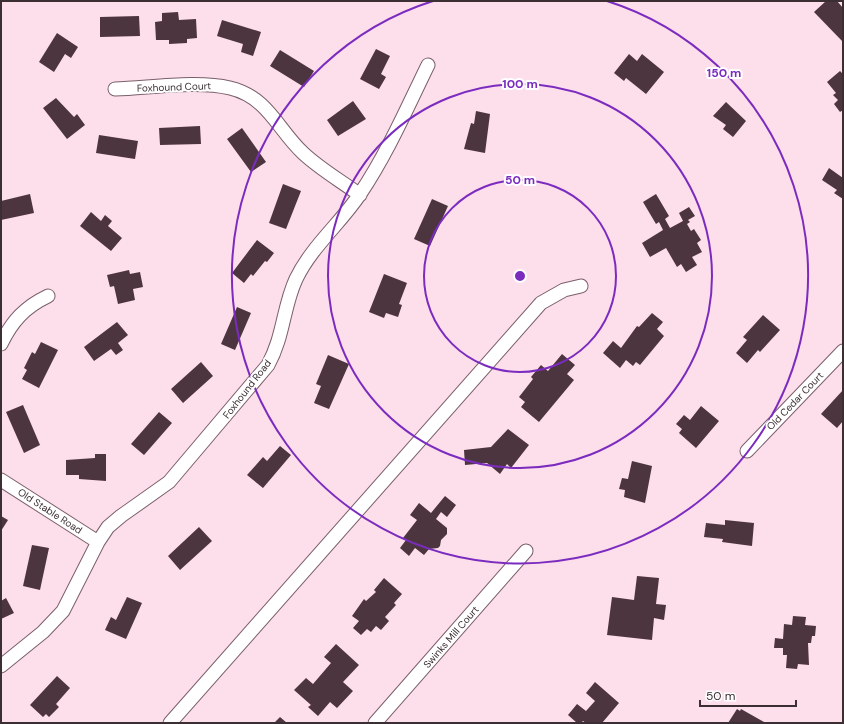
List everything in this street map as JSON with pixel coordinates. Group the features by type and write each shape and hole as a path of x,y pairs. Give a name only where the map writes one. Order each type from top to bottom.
{"street":[{"name":"Foxhound Road","path":"1,666 43,632 63,611 98,542 108,528 121,516 169,482 268,365 276,351 288,302 296,279 311,254 360,195 386,151 428,64"},
{"name":"Foxhound Court","path":"115,89 214,85 231,88 244,93 266,109 303,153 360,195"},
{"path":"170,723 541,303 564,290 581,286"},
{"path":"1,344 13,322 22,311 34,302 48,296"},
{"name":"Old Cedar Court","path":"747,451 843,351"},
{"name":"Old Stable Road","path":"1,480 98,542"},
{"name":"Swinks Mill Court","path":"375,723 526,550"}],"building":[{"path":"826,1 837,1 843,8 843,42 814,12"},
{"path":"178,12 179,20 196,19 197,38 187,39 187,43 169,44 169,40 156,40 155,22 162,21 162,13"},
{"path":"139,16 140,36 100,37 100,17"},
{"path":"222,20 261,32 253,56 241,52 243,44 217,36"},
{"path":"57,33 78,47 71,58 65,54 54,72 39,62"},
{"path":"376,49 390,56 381,74 386,77 379,89 360,79"},
{"path":"280,50 314,71 304,87 270,66"},
{"path":"629,54 637,61 642,54 664,72 646,94 626,78 624,81 614,73"},
{"path":"840,71 843,74 843,110 840,112 834,104 838,100 833,95 836,93 827,82"},
{"path":"56,98 74,117 77,114 85,125 67,139 43,108"},
{"path":"353,101 366,119 338,136 327,120"},
{"path":"726,102 746,121 733,137 723,129 726,125 713,116"},
{"path":"476,111 490,114 485,153 464,149 471,123 474,124"},
{"path":"200,126 201,144 160,145 159,128"},
{"path":"242,128 266,162 251,172 227,139"},
{"path":"99,135 138,141 135,159 96,153"},
{"path":"829,168 843,178 843,199 834,193 837,190 822,180"},
{"path":"283,184 301,191 286,229 269,223"},
{"path":"30,194 34,213 1,220 1,201"},
{"path":"656,194 669,216 665,219 670,228 683,221 679,213 689,207 695,216 688,220 690,222 687,224 691,231 694,229 701,240 697,243 702,252 692,257 697,265 686,272 681,264 677,267 666,248 650,257 642,243 663,230 659,222 656,224 643,202"},
{"path":"432,199 448,206 430,246 414,239"},
{"path":"91,212 101,221 105,215 112,221 108,226 122,238 111,251 80,226"},
{"path":"257,240 274,253 267,262 265,261 253,276 251,274 244,283 232,273"},
{"path":"129,270 130,274 140,272 143,287 133,289 135,300 118,304 114,286 110,287 107,275"},
{"path":"384,274 407,283 399,304 402,305 398,317 386,313 384,318 369,312"},
{"path":"237,307 251,313 235,350 221,344"},
{"path":"652,313 663,322 657,329 664,336 640,365 636,362 633,366 626,360 620,368 603,353 613,341 621,348 637,326 639,327"},
{"path":"763,315 780,330 760,352 758,350 747,363 736,353 747,340 743,337"},
{"path":"117,322 128,335 118,343 123,350 116,355 111,349 94,361 84,347"},
{"path":"41,342 58,350 39,388 22,379 27,370 24,368 32,352 35,354"},
{"path":"562,354 575,365 567,374 574,380 539,422 521,407 525,402 519,397 533,379 531,377 541,365 548,371"},
{"path":"328,355 349,364 329,409 314,403 321,386 316,384"},
{"path":"201,362 213,376 183,403 171,389"},
{"path":"843,390 843,421 837,428 821,414"},
{"path":"23,405 40,445 24,453 6,412"},
{"path":"701,406 719,421 696,448 679,433 682,429 676,424 684,415 690,420"},
{"path":"159,412 172,423 144,455 131,444"},
{"path":"508,429 529,445 511,468 507,464 500,474 487,463 465,465 464,450 491,447"},
{"path":"280,446 291,455 263,488 247,475 263,457 267,461"},
{"path":"95,454 106,454 106,481 79,479 79,475 66,475 66,460 95,458"},
{"path":"632,461 652,466 645,503 624,497 625,490 619,489 622,478 628,479"},
{"path":"445,496 456,505 447,517 441,512 436,519 447,528 447,534 441,540 440,546 438,548 429,549 424,555 415,548 409,556 400,548 406,540 403,538 417,520 410,515 419,503 431,513"},
{"path":"1,516 8,520 1,531"},
{"path":"725,520 754,523 752,546 722,542 723,539 704,537 706,523 725,525"},
{"path":"199,527 212,541 180,570 168,556"},
{"path":"32,545 49,548 40,590 23,586"},
{"path":"637,576 659,578 656,604 666,605 664,620 654,618 652,640 607,635 612,597 634,600"},
{"path":"384,578 402,594 394,603 396,605 385,617 389,621 381,630 376,626 371,632 367,629 361,635 353,628 359,621 352,616 364,599 366,601 376,592 374,590"},
{"path":"127,597 142,603 126,639 105,630 111,617 116,620"},
{"path":"6,598 14,613 1,619 1,601"},
{"path":"793,616 806,617 805,625 816,626 815,636 812,636 811,643 808,643 809,665 798,664 797,669 786,668 787,655 783,655 783,648 774,648 775,638 783,639 784,624 792,625"},
{"path":"336,644 359,665 343,682 353,691 337,708 330,702 318,716 308,707 311,705 294,690 306,678 313,684 331,663 324,657"},
{"path":"57,676 70,688 56,704 59,707 49,717 46,714 43,717 30,705"},
{"path":"595,682 619,703 602,723 586,723 583,721 581,723 577,723 568,715 577,704 586,711 595,701 586,693"},
{"path":"737,709 740,711 741,709 764,722 728,723"},
{"path":"280,717 287,723 274,723"}]}
